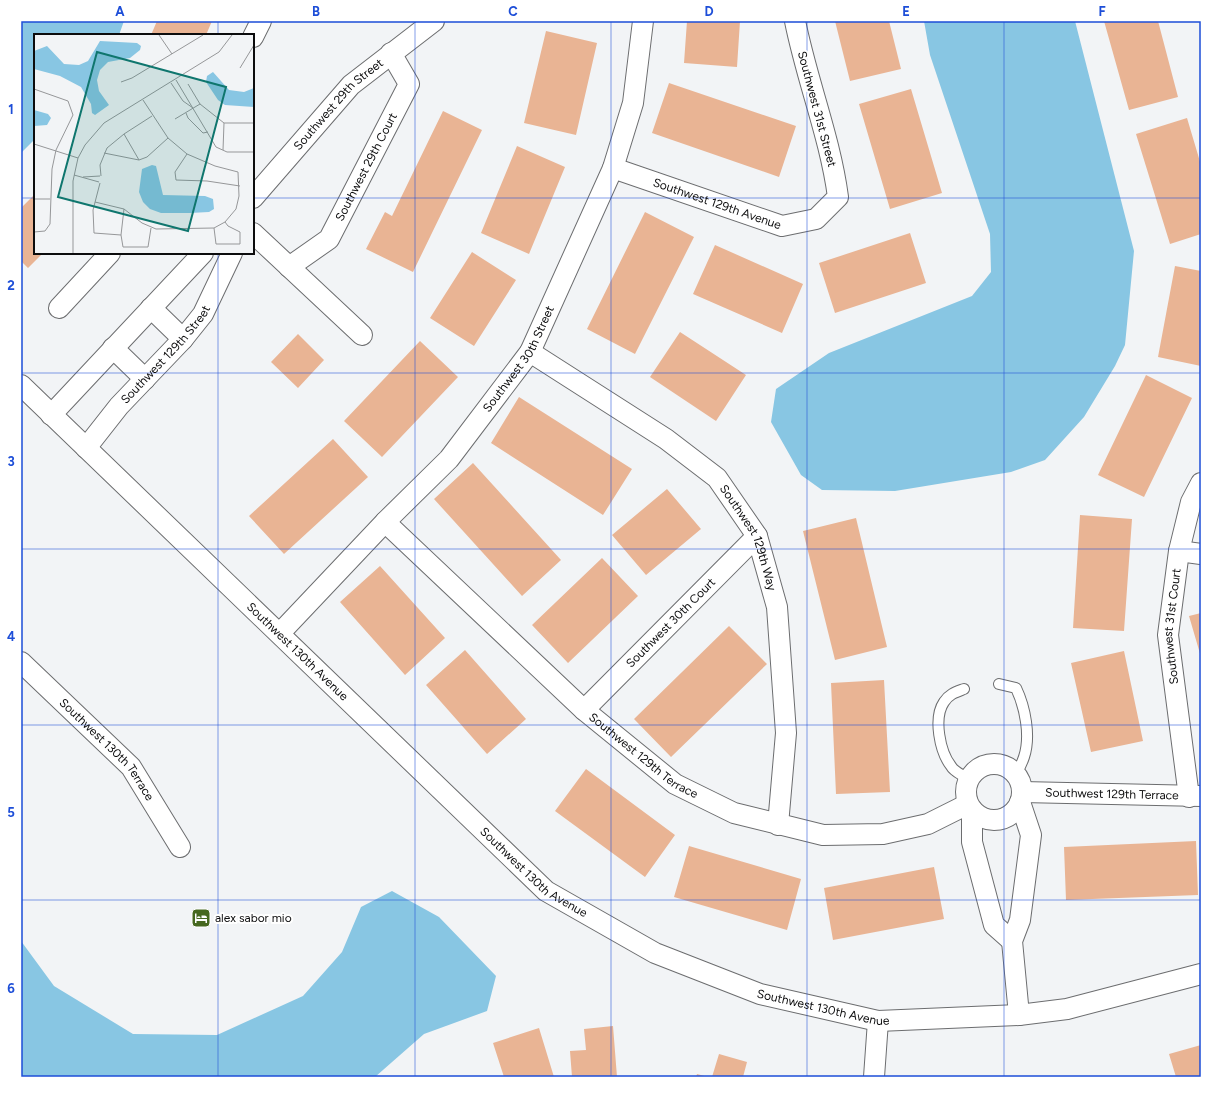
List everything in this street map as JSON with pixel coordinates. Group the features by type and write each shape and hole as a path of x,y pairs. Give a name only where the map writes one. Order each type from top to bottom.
{"street":[{"path":"254,35 261,21"},
{"name":"Southwest 29th Street","path":"254,197 351,86 391,52 434,21"},
{"name":"Southwest 30th Street","path":"280,633 385,522 449,459 530,352 613,168 633,103 643,21"},
{"name":"Southwest 31st Street","path":"795,21 802,58 834,164 838,197"},
{"name":"Southwest 29th Court","path":"289,267 329,239 409,84 391,52"},
{"name":"Southwest 129th Avenue","path":"613,168 782,226 816,219 838,197"},
{"path":"254,233 362,335"},
{"path":"59,308 109,254"},
{"path":"51,415 202,254"},
{"name":"Southwest 129th Street","path":"86,448 119,406 183,339 203,314 232,254"},
{"path":"151,308 183,339"},
{"path":"113,348 145,379"},
{"name":"Southwest 129th Way","path":"530,352 666,439 717,478 757,536 777,607 786,733 778,825"},
{"name":"Southwest 130th Avenue","path":"21,386 280,633 546,891 656,953 760,994 878,1021 1019,1015 1067,1009 1201,974"},
{"name":"Southwest 31st Court","path":"1195,797 1168,635 1178,551 1191,502 1201,482"},
{"name":"Southwest 129th Terrace","path":"385,522 584,710 675,784 734,813 778,825 824,835 883,834 928,824 970,808"},
{"name":"Southwest 30th Court","path":"584,710 757,536"},
{"path":"1178,551 1201,554"},
{"name":"Southwest 130th Terrace","path":"21,662 131,767 180,847"},
{"path":"1012,941 994,926 972,842 970,808 966,792 968,779 974,771 982,766 991,764 1000,764 1009,768 1020,789 1030,835 1020,920 1012,941 1019,1015"},
{"path":"970,808 979,817 989,820 999,820 1008,817 1016,810 1020,789"},
{"name":"Southwest 129th Terrace","path":"1020,789 1195,797"},
{"path":"874,1077 878,1021"}],"lane":[{"path":"999,684 1016,688 1022,702 1026,741 1020,789"},
{"path":"964,688 952,693 944,702 939,712 939,740 944,755 952,768 968,779"}],"water":[{"path":"21,21 124,21 119,34 34,34 34,140 21,153"},
{"path":"924,21 1075,21 1134,251 1125,345 1115,366 1084,417 1045,460 1011,472 895,491 822,490 801,475 771,422 776,389 829,353 972,296 991,272 990,234 930,55"},
{"path":"392,891 439,917 496,976 487,1011 424,1034 375,1077 21,1077 21,941 54,986 133,1034 217,1035 303,996 342,952 361,907"}],"building":[{"path":"157,21 212,21 206,34 151,34"},
{"path":"687,21 740,21 737,67 684,63"},
{"path":"835,21 889,21 901,69 850,81"},
{"path":"1104,21 1158,21 1178,97 1129,110"},
{"path":"546,31 597,43 576,135 524,123"},
{"path":"669,83 796,126 779,177 652,133"},
{"path":"911,89 942,193 890,209 859,104"},
{"path":"443,111 482,130 413,272 366,249 385,212 392,216"},
{"path":"1187,118 1201,165 1201,234 1170,244 1136,134"},
{"path":"517,146 565,167 529,254 481,233"},
{"path":"34,195 34,254 42,254 28,268 21,261 21,208"},
{"path":"645,212 694,237 635,354 587,329"},
{"path":"910,233 926,283 835,313 819,263"},
{"path":"715,245 803,284 782,333 693,294"},
{"path":"472,252 516,280 474,346 430,318"},
{"path":"1175,266 1201,271 1201,366 1158,357"},
{"path":"680,332 746,375 716,421 650,377"},
{"path":"298,334 324,360 298,388 271,362"},
{"path":"420,341 458,377 382,457 344,421"},
{"path":"1146,375 1192,398 1144,497 1098,475"},
{"path":"519,397 632,469 603,515 491,443"},
{"path":"333,439 368,477 284,554 249,516"},
{"path":"473,463 561,560 522,596 434,499"},
{"path":"667,489 701,529 646,575 612,535"},
{"path":"1080,515 1132,519 1124,631 1073,628"},
{"path":"856,518 887,647 835,660 803,531"},
{"path":"602,558 638,596 568,663 532,625"},
{"path":"380,566 445,638 405,675 340,602"},
{"path":"1201,613 1201,657 1189,616"},
{"path":"729,626 767,664 671,757 634,719"},
{"path":"465,650 526,719 487,754 426,685"},
{"path":"1124,651 1143,741 1091,752 1071,663"},
{"path":"884,680 890,792 836,794 831,683"},
{"path":"586,769 675,835 645,877 555,811"},
{"path":"1196,841 1198,895 1066,900 1064,847"},
{"path":"689,846 801,879 787,930 674,897"},
{"path":"934,867 944,919 833,940 824,888"},
{"path":"613,1026 617,1077 572,1077 570,1051 586,1050 584,1029"},
{"path":"539,1028 554,1077 504,1077 493,1043"},
{"path":"1201,1045 1201,1077 1176,1077 1169,1054"},
{"path":"719,1054 747,1062 743,1077 712,1077"},
{"path":"697,1074 708,1077 696,1077"}],"place":[{"name":"alex sabor mio","path":"201,918"}]}
